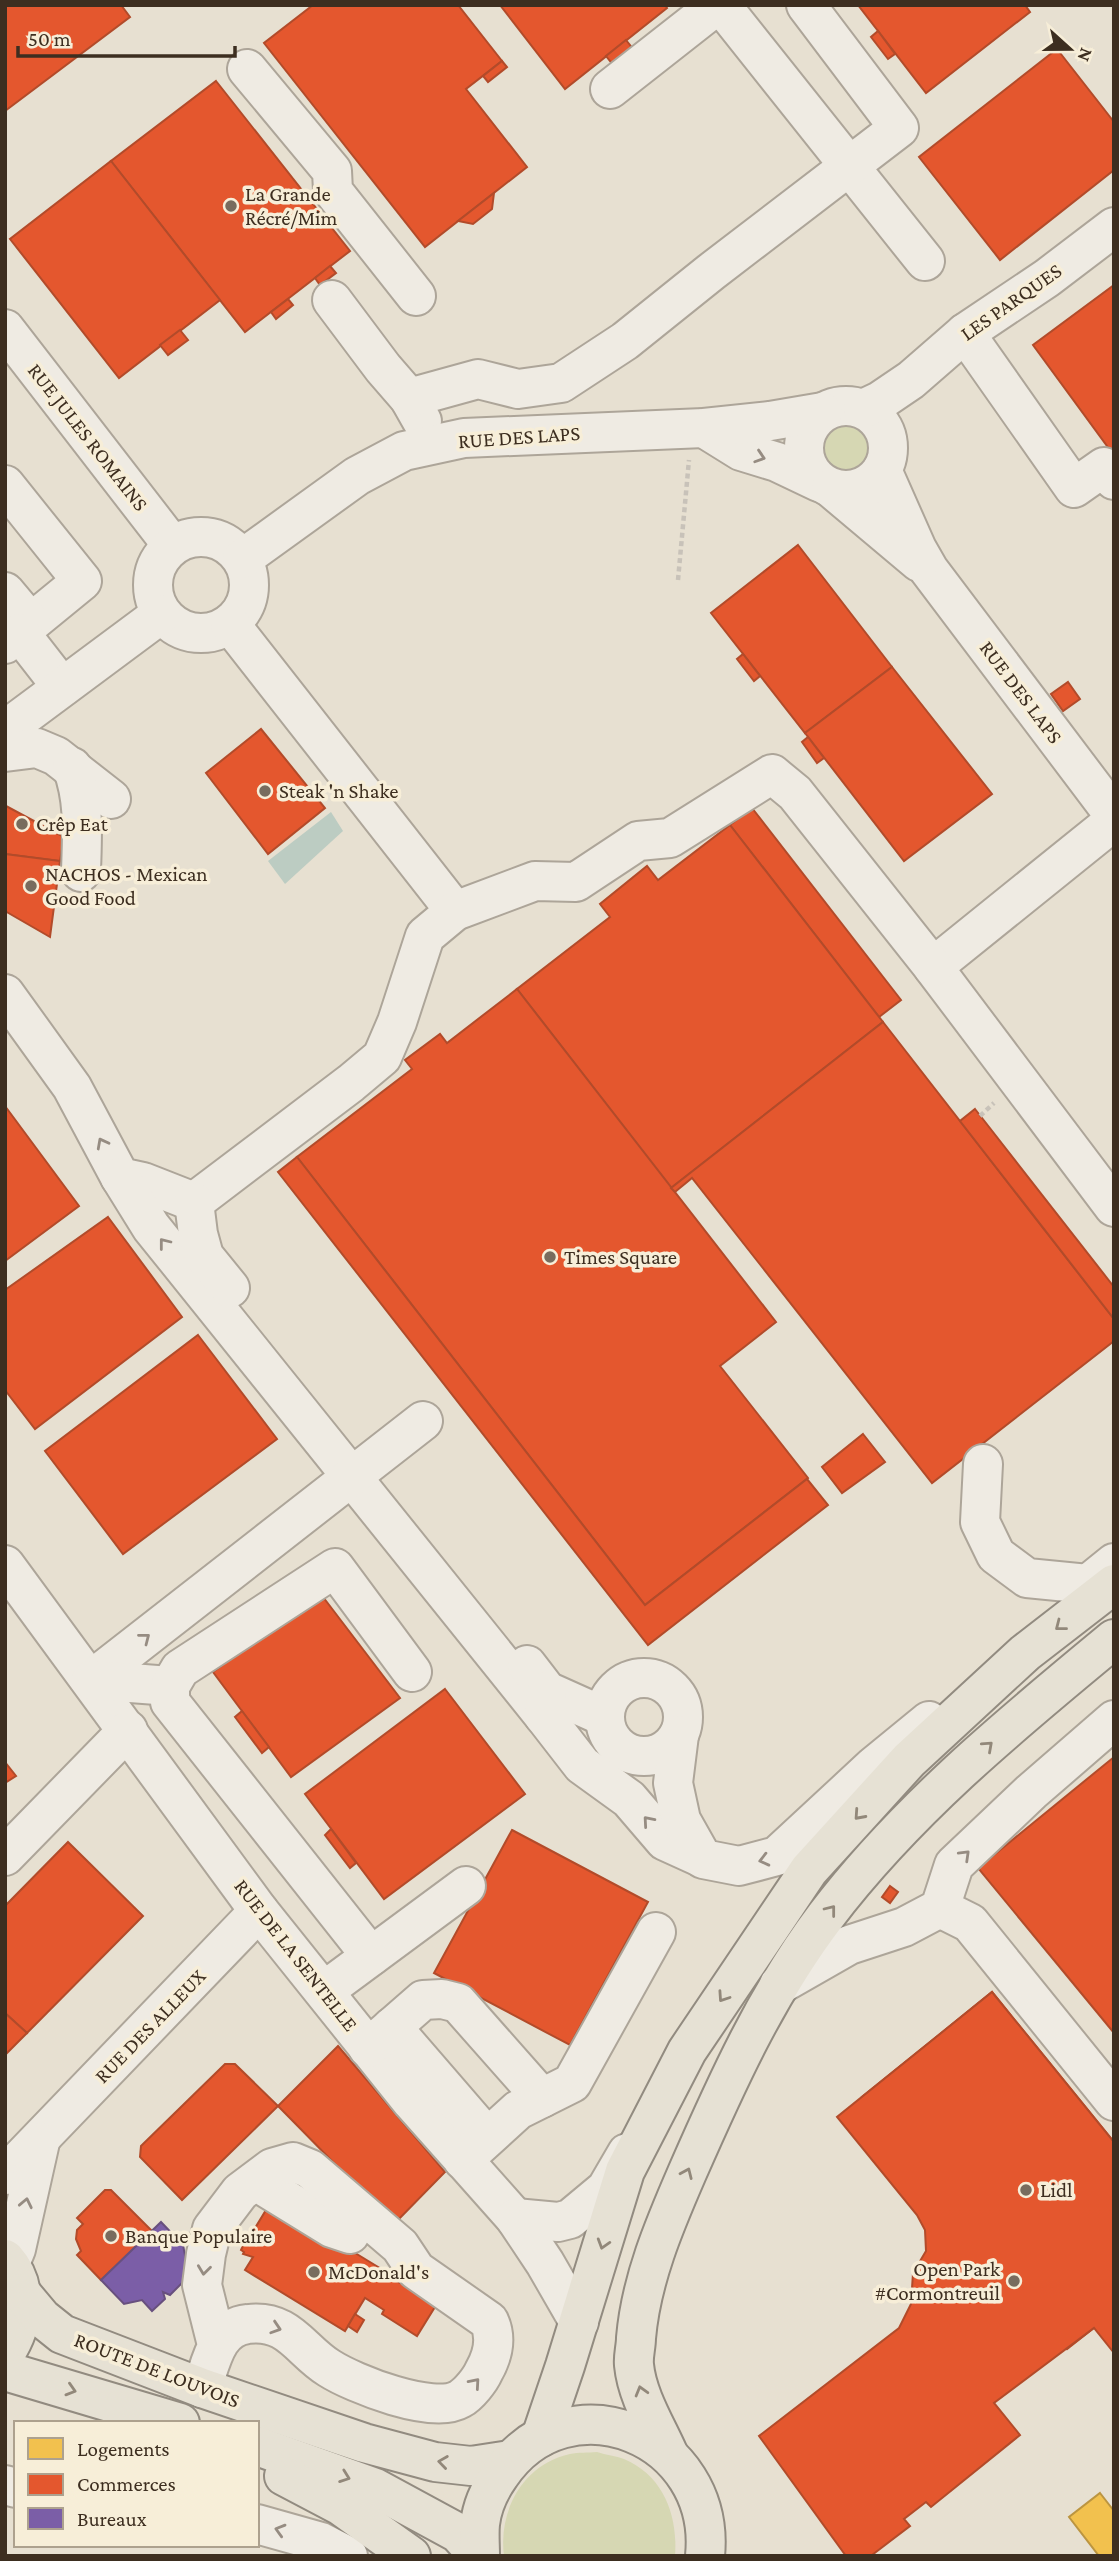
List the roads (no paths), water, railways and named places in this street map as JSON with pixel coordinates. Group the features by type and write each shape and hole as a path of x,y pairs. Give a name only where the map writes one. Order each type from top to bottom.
{"main road":[{"path":"541,2437 625,2171 687,2051 809,1870 909,1760 1009,1667 1114,1584"},
{"path":"668,2453 646,2408 634,2365 639,2308 669,2212 727,2081 779,1985 824,1919 854,1881 930,1798 1114,1639"},
{"path":"5,2354 16,2335 22,2314 12,2272"},
{"name":"ROUTE DE LOUVOIS","path":"12,2272 42,2318 62,2334 202,2388 363,2444 435,2462 471,2466 510,2460"},
{"name":"ROUTE DE LOUVOIS","path":"5,2371 173,2421"},
{"path":"479,2556 480,2522 490,2489 510,2460 541,2437 573,2426 607,2425 640,2434 668,2453 689,2477 702,2506 713,2549"},
{"path":"261,2447 375,2488 458,2533 479,2556"},
{"path":"261,2447 272,2470 341,2506 411,2556"}],"street":[{"path":"610,89 719,5 925,261"},
{"path":"409,398 478,379 518,389 561,383 625,341 900,128 806,5"},
{"path":"247,69 332,171 333,191 416,296"},
{"name":"LES PARQUES","path":"877,439 880,401 911,380 965,333 1047,278 1114,228"},
{"path":"332,300 409,398 435,444"},
{"name":"RUE JULES ROMAINS","path":"5,329 172,545"},
{"path":"965,333 1074,488 1104,467 1114,480"},
{"path":"843,406 877,439 872,481 860,488 845,491 825,485 807,466 803,446 809,426 823,412 843,406"},
{"name":"RUE DES LAPS","path":"242,559 358,476 404,452 435,444 464,438 698,428 770,421 823,412"},
{"name":"RUE DES LAPS","path":"698,428 741,451 777,462 825,485 929,570"},
{"name":"RUE DES LAPS","path":"877,439 917,549 929,570 1114,815"},
{"path":"5,485 82,580 19,634"},
{"path":"197,536 223,541 242,559 250,582 246,606 230,624 206,634 181,630 161,614 152,590 156,565 172,545 197,536"},
{"path":"5,592 19,634 62,687"},
{"path":"5,734 13,724 161,614"},
{"path":"230,624 455,911"},
{"path":"5,752 37,748 56,756 111,799"},
{"path":"72,767 79,785 81,808 81,872"},
{"path":"194,1202 382,1057 397,1022 425,936 455,911 536,881 576,882 638,841 670,838 772,774 795,793 933,967 1114,1208"},
{"path":"933,967 1114,821"},
{"path":"5,993 72,1087 120,1177 151,1227 360,1470"},
{"path":"120,1177 143,1182 194,1202"},
{"path":"194,1202 204,1256 360,1470 545,1704 582,1765 629,1799 665,1841 703,1859 739,1866 776,1856 874,1766 940,1712 1009,1667"},
{"path":"92,1681 423,1421"},
{"path":"983,1464 980,1522 996,1555 1027,1577 1065,1583 1088,1584 1114,1563"},
{"name":"RUE DE LA SENTELLE","path":"5,1565 259,1911 324,1991 380,2038 412,2102 475,2149 514,2218 545,2263 579,2322"},
{"path":"371,1956 170,1702 170,1686 180,1669 335,1568 412,1672"},
{"path":"679,1735 661,1753 635,1756 623,1751 613,1742 607,1730 607,1704 613,1693 623,1684 635,1679 659,1681 678,1697 683,1722 673,1783 681,1820 703,1859"},
{"path":"92,1681 170,1686"},
{"path":"545,1704 605,1717"},
{"path":"779,1985 849,1945 904,1927 940,1908 954,1865 1031,1792 1114,1720"},
{"path":"5,1856 128,1730"},
{"path":"324,1991 466,1886"},
{"path":"940,1908 970,1923 1114,2101"},
{"name":"RUE DES ALLEUX","path":"5,2175 40,2142 259,1911"},
{"path":"475,2149 518,2110 572,2083 656,1932"},
{"path":"380,2038 423,2000 442,1999 458,2003 542,2098"},
{"path":"514,2218 558,2222 570,2219 606,2189 687,2051"},
{"path":"12,2272 40,2142"},
{"path":"218,2345 202,2285 212,2229 254,2190 272,2168 293,2162 310,2169 400,2246 416,2270"},
{"path":"202,2388 218,2345 229,2328 248,2323 267,2325 291,2333 328,2367 381,2392 433,2405 459,2400 480,2379 493,2355 493,2329 489,2320 416,2270 385,2257 350,2234 254,2190"},
{"path":"259,2525 321,2542 348,2556"}],"place":[{"name":"La Grande Récré/Mim","path":"231,206"},
{"name":"Steak 'n Shake","path":"265,791"},
{"name":"Crêp Eat","path":"22,824"},
{"name":"NACHOS - Mexican Good Food","path":"31,886"},
{"name":"Times Square","path":"550,1257"},
{"name":"Lidl","path":"1026,2190"},
{"name":"Banque Populaire","path":"111,2236"},
{"name":"McDonald's","path":"314,2272"},
{"name":"Open Park #Cormontreuil","path":"1014,2281"}]}
